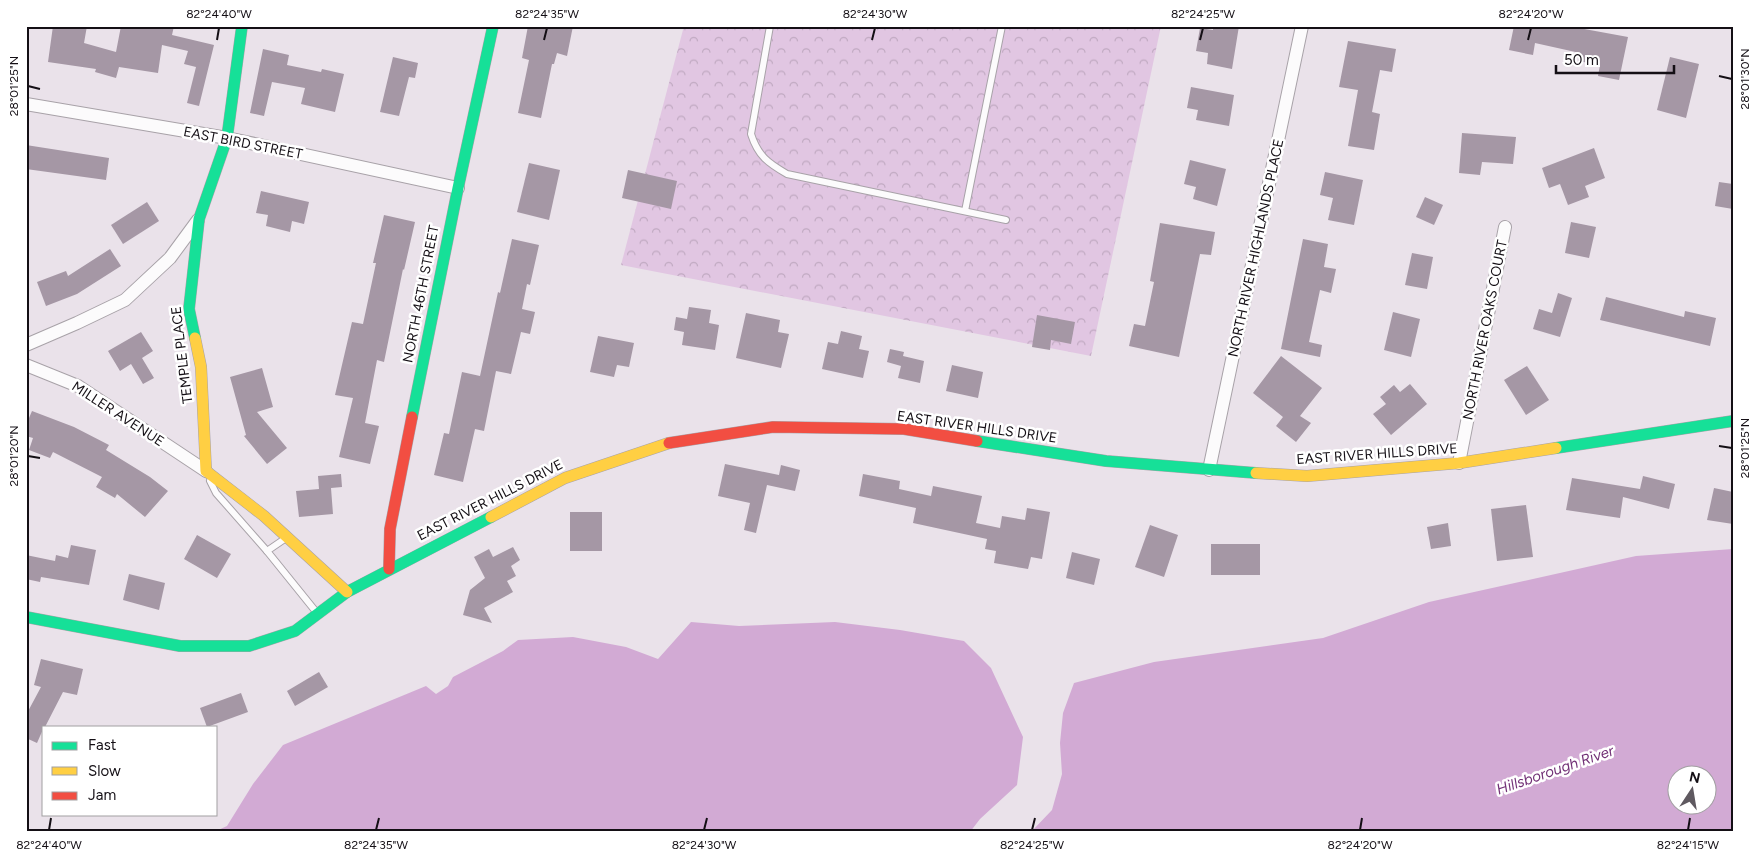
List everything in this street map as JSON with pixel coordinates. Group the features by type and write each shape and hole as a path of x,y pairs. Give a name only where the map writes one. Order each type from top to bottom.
{"street":[{"name":"TEMPLE PLACE","path":"206,471 201,367 189,309 199,219 227,138 242,26"},
{"name":"NORTH 46TH STREET","path":"389,570 390,529 458,188 493,26"},
{"name":"NORTH RIVER HIGHLANDS PLACE","path":"1209,470 1302,26"},
{"name":"EAST BIRD STREET","path":"26,104 227,138 458,188"},
{"path":"26,345 125,300 170,258 199,219"},
{"name":"NORTH RIVER OAKS COURT","path":"1459,463 1505,228"},
{"name":"MILLER AVENUE","path":"26,365 78,386 206,471"},
{"name":"EAST RIVER HILLS DRIVE","path":"26,617 180,646 249,646 295,631 347,592 566,478 671,442 773,427 904,429 1106,461 1307,476 1459,463 1733,421"},
{"path":"206,471 264,516 347,592"}],"lane":[{"path":"770,26 751,134 755,148 768,163 787,174 1006,220"},
{"path":"964,211 1002,26"},
{"path":"206,471 216,493 267,551 318,614"},
{"path":"267,551 287,537"}],"green space":[{"path":"684,26 1161,26 1091,356 621,265"}],"water":[{"name":"Hillsborough River","path":"1733,549 1733,832 1031,832 1052,810 1062,774 1060,743 1063,713 1074,683 1154,662 1323,638 1429,602 1636,556"},
{"path":"691,622 739,626 835,622 900,630 964,641 991,668 1023,737 1017,785 980,819 970,832 214,832 227,826 253,784 283,745 426,686 436,694 448,686 453,677 503,651 518,640 573,637 626,647 658,659"}],"building":[{"path":"53,26 87,26 84,43 116,52 121,26 174,26 172,35 214,45 199,106 187,103 196,67 184,64 188,51 162,45 158,73 119,67 116,78 95,72 96,69 48,62"},
{"path":"528,26 573,26 567,56 557,53 554,64 552,64 541,118 518,113 529,60 522,58"},
{"path":"1213,26 1239,26 1232,69 1207,64 1208,53 1196,51 1200,28 1213,30"},
{"path":"1514,26 1568,26 1628,37 1619,80 1598,76 1600,65 1578,61 1580,53 1535,43 1533,55 1509,50"},
{"path":"1348,41 1396,49 1392,72 1380,70 1372,112 1380,114 1374,150 1348,146 1358,90 1339,87"},
{"path":"263,49 289,55 287,65 321,72 322,69 344,74 335,112 301,104 305,88 272,82 264,116 250,113"},
{"path":"393,57 418,63 415,78 409,77 399,116 380,112"},
{"path":"1670,57 1699,64 1686,118 1657,110"},
{"path":"1191,87 1234,95 1229,126 1196,120 1198,110 1187,108"},
{"path":"1462,133 1516,137 1513,164 1482,162 1480,175 1459,173"},
{"path":"26,145 109,158 106,180 26,169"},
{"path":"1594,148 1605,178 1585,186 1589,197 1568,205 1560,184 1549,188 1542,168"},
{"path":"1190,160 1226,169 1217,206 1193,199 1196,187 1184,184"},
{"path":"529,163 560,170 549,220 517,212"},
{"path":"628,170 677,181 671,209 622,198"},
{"path":"1325,172 1363,180 1354,225 1328,220 1333,198 1320,195"},
{"path":"1719,182 1733,184 1733,209 1715,206"},
{"path":"261,191 309,202 304,224 292,221 290,232 266,226 268,215 256,213"},
{"path":"1425,197 1443,205 1434,225 1416,217"},
{"path":"147,202 159,221 123,244 111,225"},
{"path":"384,215 415,222 403,269 384,362 377,360 365,423 379,426 370,464 339,457 353,398 335,395 352,322 363,324 376,263 373,263"},
{"path":"1571,222 1596,227 1589,258 1565,253"},
{"path":"1160,223 1215,232 1211,255 1200,254 1179,357 1129,346 1134,324 1145,326 1154,282 1150,281"},
{"path":"512,239 539,245 530,285 527,284 522,309 535,312 530,334 521,332 511,374 496,371 484,431 475,429 463,482 434,475 444,433 449,434 462,372 480,376 498,292 500,293"},
{"path":"1303,239 1328,244 1324,267 1336,269 1331,293 1320,290 1309,342 1322,345 1320,357 1281,349"},
{"path":"110,249 121,266 77,294 46,306 37,282 66,271 68,276"},
{"path":"1412,253 1433,257 1427,289 1405,285"},
{"path":"1558,293 1572,298 1560,337 1533,329 1539,309 1552,313"},
{"path":"1606,297 1684,317 1685,311 1716,318 1710,346 1600,320"},
{"path":"689,307 711,310 709,323 719,325 715,350 682,345 684,332 674,330 676,317 687,319"},
{"path":"1393,312 1420,319 1411,357 1384,350"},
{"path":"746,313 780,320 778,332 789,334 781,368 736,358"},
{"path":"1037,315 1075,322 1071,344 1051,340 1050,350 1032,347"},
{"path":"841,331 862,336 859,349 869,351 863,378 822,369 828,342 838,344"},
{"path":"141,332 153,351 142,358 154,378 143,384 131,364 120,371 108,351"},
{"path":"598,336 634,343 629,367 617,365 614,377 590,372"},
{"path":"890,349 904,352 903,356 924,361 920,383 898,378 901,366 887,362"},
{"path":"1281,356 1322,388 1300,416 1311,423 1296,442 1276,426 1283,417 1253,393"},
{"path":"952,365 983,372 978,398 946,391"},
{"path":"1527,366 1549,400 1526,415 1504,380"},
{"path":"262,368 273,407 257,412 287,448 267,464 244,436 246,435 230,377"},
{"path":"1410,384 1427,404 1391,435 1373,414 1386,404 1380,397 1394,385 1400,392"},
{"path":"32,411 74,427 109,445 106,450 150,477 168,491 145,517 117,494 115,498 96,487 102,477 53,452 50,458 29,450 33,438 26,436 26,425"},
{"path":"725,464 779,475 781,465 800,470 795,491 767,485 756,533 744,530 750,503 718,496"},
{"path":"341,474 342,487 331,488 333,514 299,517 296,491 319,489 318,476"},
{"path":"863,474 900,481 899,489 931,496 933,486 982,496 976,523 1000,528 1002,516 1025,520 1027,508 1050,512 1042,559 1031,557 1028,569 994,563 996,551 985,549 987,539 913,523 916,508 859,496"},
{"path":"1643,476 1675,484 1669,509 1623,497 1620,518 1566,510 1572,478 1640,489"},
{"path":"1714,488 1733,492 1733,524 1707,520"},
{"path":"1526,505 1533,557 1497,561 1491,509"},
{"path":"570,512 602,512 602,551 570,551"},
{"path":"1448,523 1451,546 1431,549 1427,527"},
{"path":"1150,525 1178,535 1164,577 1135,567"},
{"path":"197,535 231,554 217,578 184,559"},
{"path":"1211,544 1260,544 1260,575 1211,575"},
{"path":"71,545 96,550 89,585 41,577 40,582 26,579 26,555 55,561 56,555 68,558"},
{"path":"513,547 520,560 511,566 516,576 507,581 513,592 484,608 492,623 463,615 470,590 485,578 474,557 489,549 493,557"},
{"path":"1072,552 1100,559 1094,585 1066,578"},
{"path":"129,574 165,583 159,610 123,600"},
{"path":"41,659 83,669 77,695 63,692 46,726 42,726 42,732 37,743 26,738 26,715 41,687 34,685"},
{"path":"319,672 328,687 295,706 287,691"},
{"path":"241,693 248,712 207,726 200,708"}],"traffic: fast":[{"path":"195,338 189,309 199,219 227,138 242,26"},
{"path":"412,417 493,26"},
{"path":"1556,448 1733,421"},
{"path":"977,441 1106,461 1256,473"},
{"path":"26,617 180,646 249,646 295,631 347,592 491,517"}],"traffic: slow":[{"path":"195,338 201,367 206,471 264,516 347,592"},
{"path":"491,517 565,478 669,443"},
{"path":"1256,473 1307,476 1459,463 1556,448"}],"traffic: jam":[{"path":"389,569 390,529 412,417"},
{"path":"669,443 773,427 904,429 977,441"}]}
